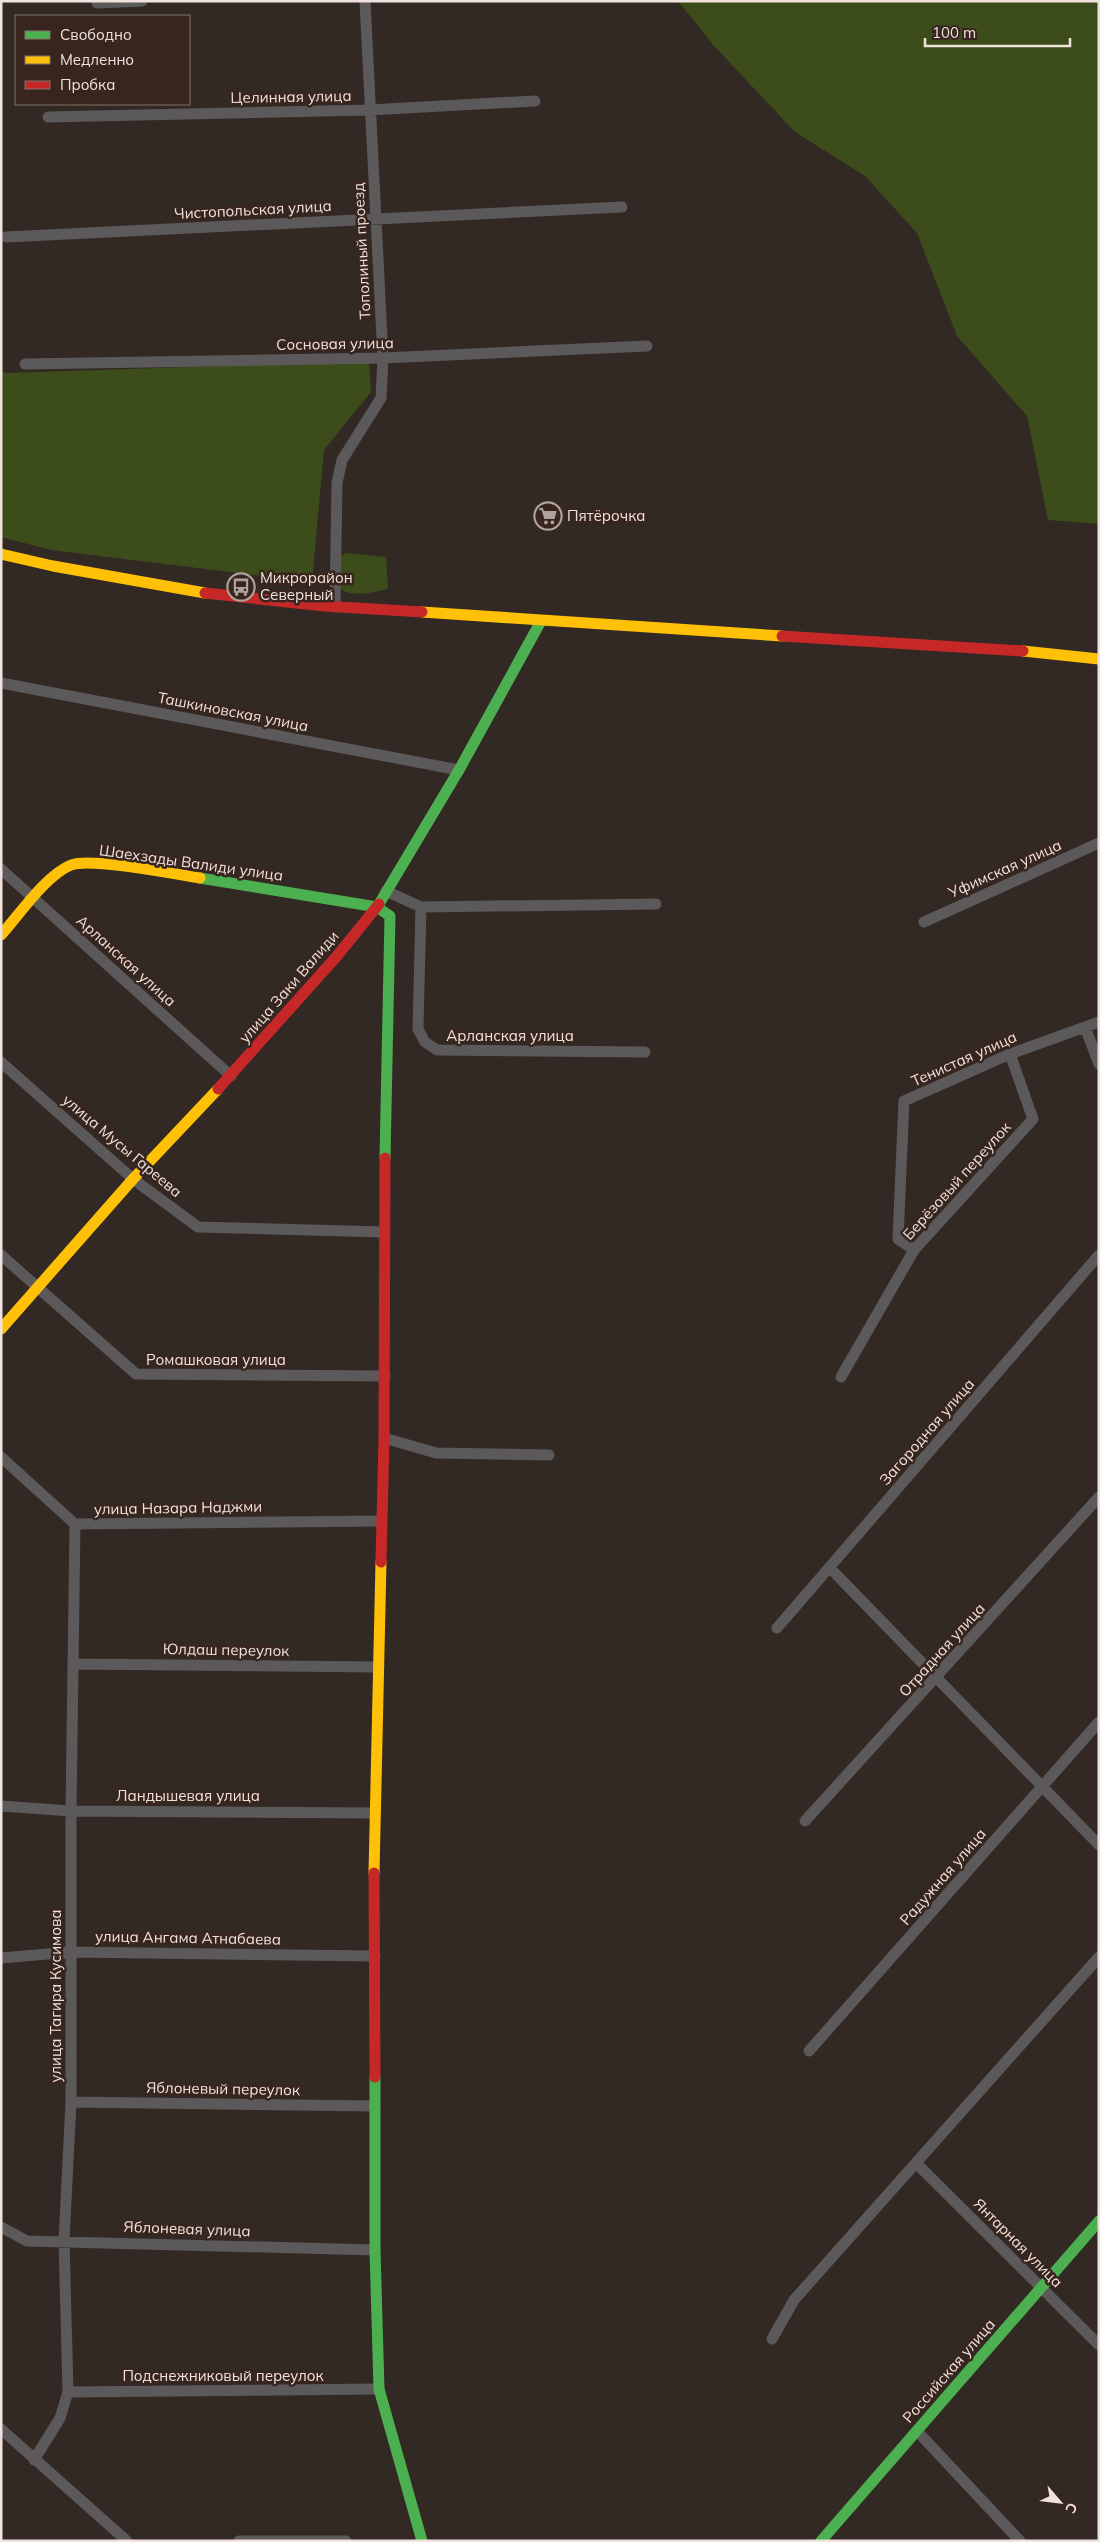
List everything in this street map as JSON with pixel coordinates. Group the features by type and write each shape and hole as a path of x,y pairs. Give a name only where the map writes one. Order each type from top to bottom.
{"street":[{"path":"98,3 142,1"},
{"name":"Тополиный проезд","path":"335,607 337,483 342,460 381,398 383,358 374,219 365,1"},
{"name":"Целинная улица","path":"48,117 369,110 535,101"},
{"name":"Чистопольская улица","path":"6,237 622,207"},
{"name":"Сосновая улица","path":"25,364 383,358 647,346"},
{"path":"1,554 53,566 191,592 335,607 1038,652 1099,659"},
{"name":"улица Заки Валиди","path":"1,1329 133,1179 231,1076 337,956 377,907 459,770 541,621"},
{"name":"Ташкиновская улица","path":"1,683 459,770"},
{"name":"Уфимская улица","path":"924,922 1099,843"},
{"name":"Шаехзады Валиди улица","path":"1,935 53,877 72,864 111,864 377,907"},
{"name":"Арланская улица","path":"1,869 231,1076"},
{"path":"386,891 421,907 656,904"},
{"path":"377,907 390,916 384,1232 384,1438 380,1521 379,1667 374,1812 375,2250 379,2389 422,2541"},
{"name":"Арланская улица","path":"421,907 418,1029 424,1042 437,1050 645,1052"},
{"name":"Тенистая улица","path":"914,1250 898,1239 904,1101 1010,1054 1099,1022"},
{"path":"1085,1027 1099,1064"},
{"name":"Берёзовый переулок","path":"842,1378 914,1250 1033,1119 1010,1054"},
{"name":"улица Мусы Гареева","path":"1,1062 133,1179 198,1227 384,1232"},
{"name":"Ромашковая улица","path":"1,1255 136,1374 385,1376"},
{"name":"Загородная улица","path":"777,1628 1099,1255"},
{"path":"384,1438 436,1452 549,1455"},
{"name":"улица Назара Наджми","path":"1,1456 75,1524 380,1521"},
{"name":"Отрадная улица","path":"805,1822 1099,1497"},
{"name":"улица Тагира Кусимова","path":"34,2460 60,2418 68,2392 64,2240 70,2102 71,1811 75,1524"},
{"path":"830,1568 1099,1845"},
{"name":"Юлдаш переулок","path":"73,1664 379,1667"},
{"name":"Радужная улица","path":"809,2051 1099,1722"},
{"name":"Ландышевая улица","path":"1,1806 71,1811 374,1812"},
{"name":"улица Ангама Атнабаева","path":"1,1958 71,1952 375,1956"},
{"path":"772,2339 794,2300 1099,1957"},
{"name":"Яблоневый переулок","path":"70,2102 375,2106"},
{"name":"Янтарная улица","path":"916,2163 1042,2286 1099,2345"},
{"name":"Российская улица","path":"821,2541 1099,2221"},
{"name":"Яблоневая улица","path":"1,2227 26,2240 375,2250"},
{"name":"Подснежниковый переулок","path":"68,2392 379,2389"},
{"path":"1,2429 127,2541"},
{"path":"917,2431 1020,2541"},
{"path":"239,2541 346,2541"}],"green space":[{"path":"678,1 1099,1 1099,524 1048,520 1027,416 957,336 917,233 865,176 795,132 714,46"},
{"path":"369,361 371,392 324,450 312,582 51,550 1,537 1,371 7,373"},
{"path":"347,553 386,557 388,588 362,594 343,590 339,584 338,571 342,555"}],"traffic: fast":[{"path":"379,904 459,770 541,621"},
{"path":"200,878 377,907 390,916 385,1158"},
{"path":"375,2077 375,2250 379,2389 422,2541"},
{"path":"821,2541 1099,2221"}],"traffic: slow":[{"path":"1,554 53,566 205,593"},
{"path":"422,612 782,636"},
{"path":"1023,651 1099,659"},
{"path":"1,935 33,896 52,877 71,865 96,863 200,878"},
{"path":"1,1329 133,1179 218,1089"},
{"path":"374,1873 381,1562"}],"traffic: jam":[{"path":"205,593 324,606 422,612"},
{"path":"782,636 1023,651"},
{"path":"218,1089 337,956 379,904"},
{"path":"381,1562 384,1438 385,1158"},
{"path":"374,1873 375,2077"}],"place":[{"name":"Пятёрочка","path":"548,516"},
{"name":"Микрорайон Северный","path":"241,587"}]}
